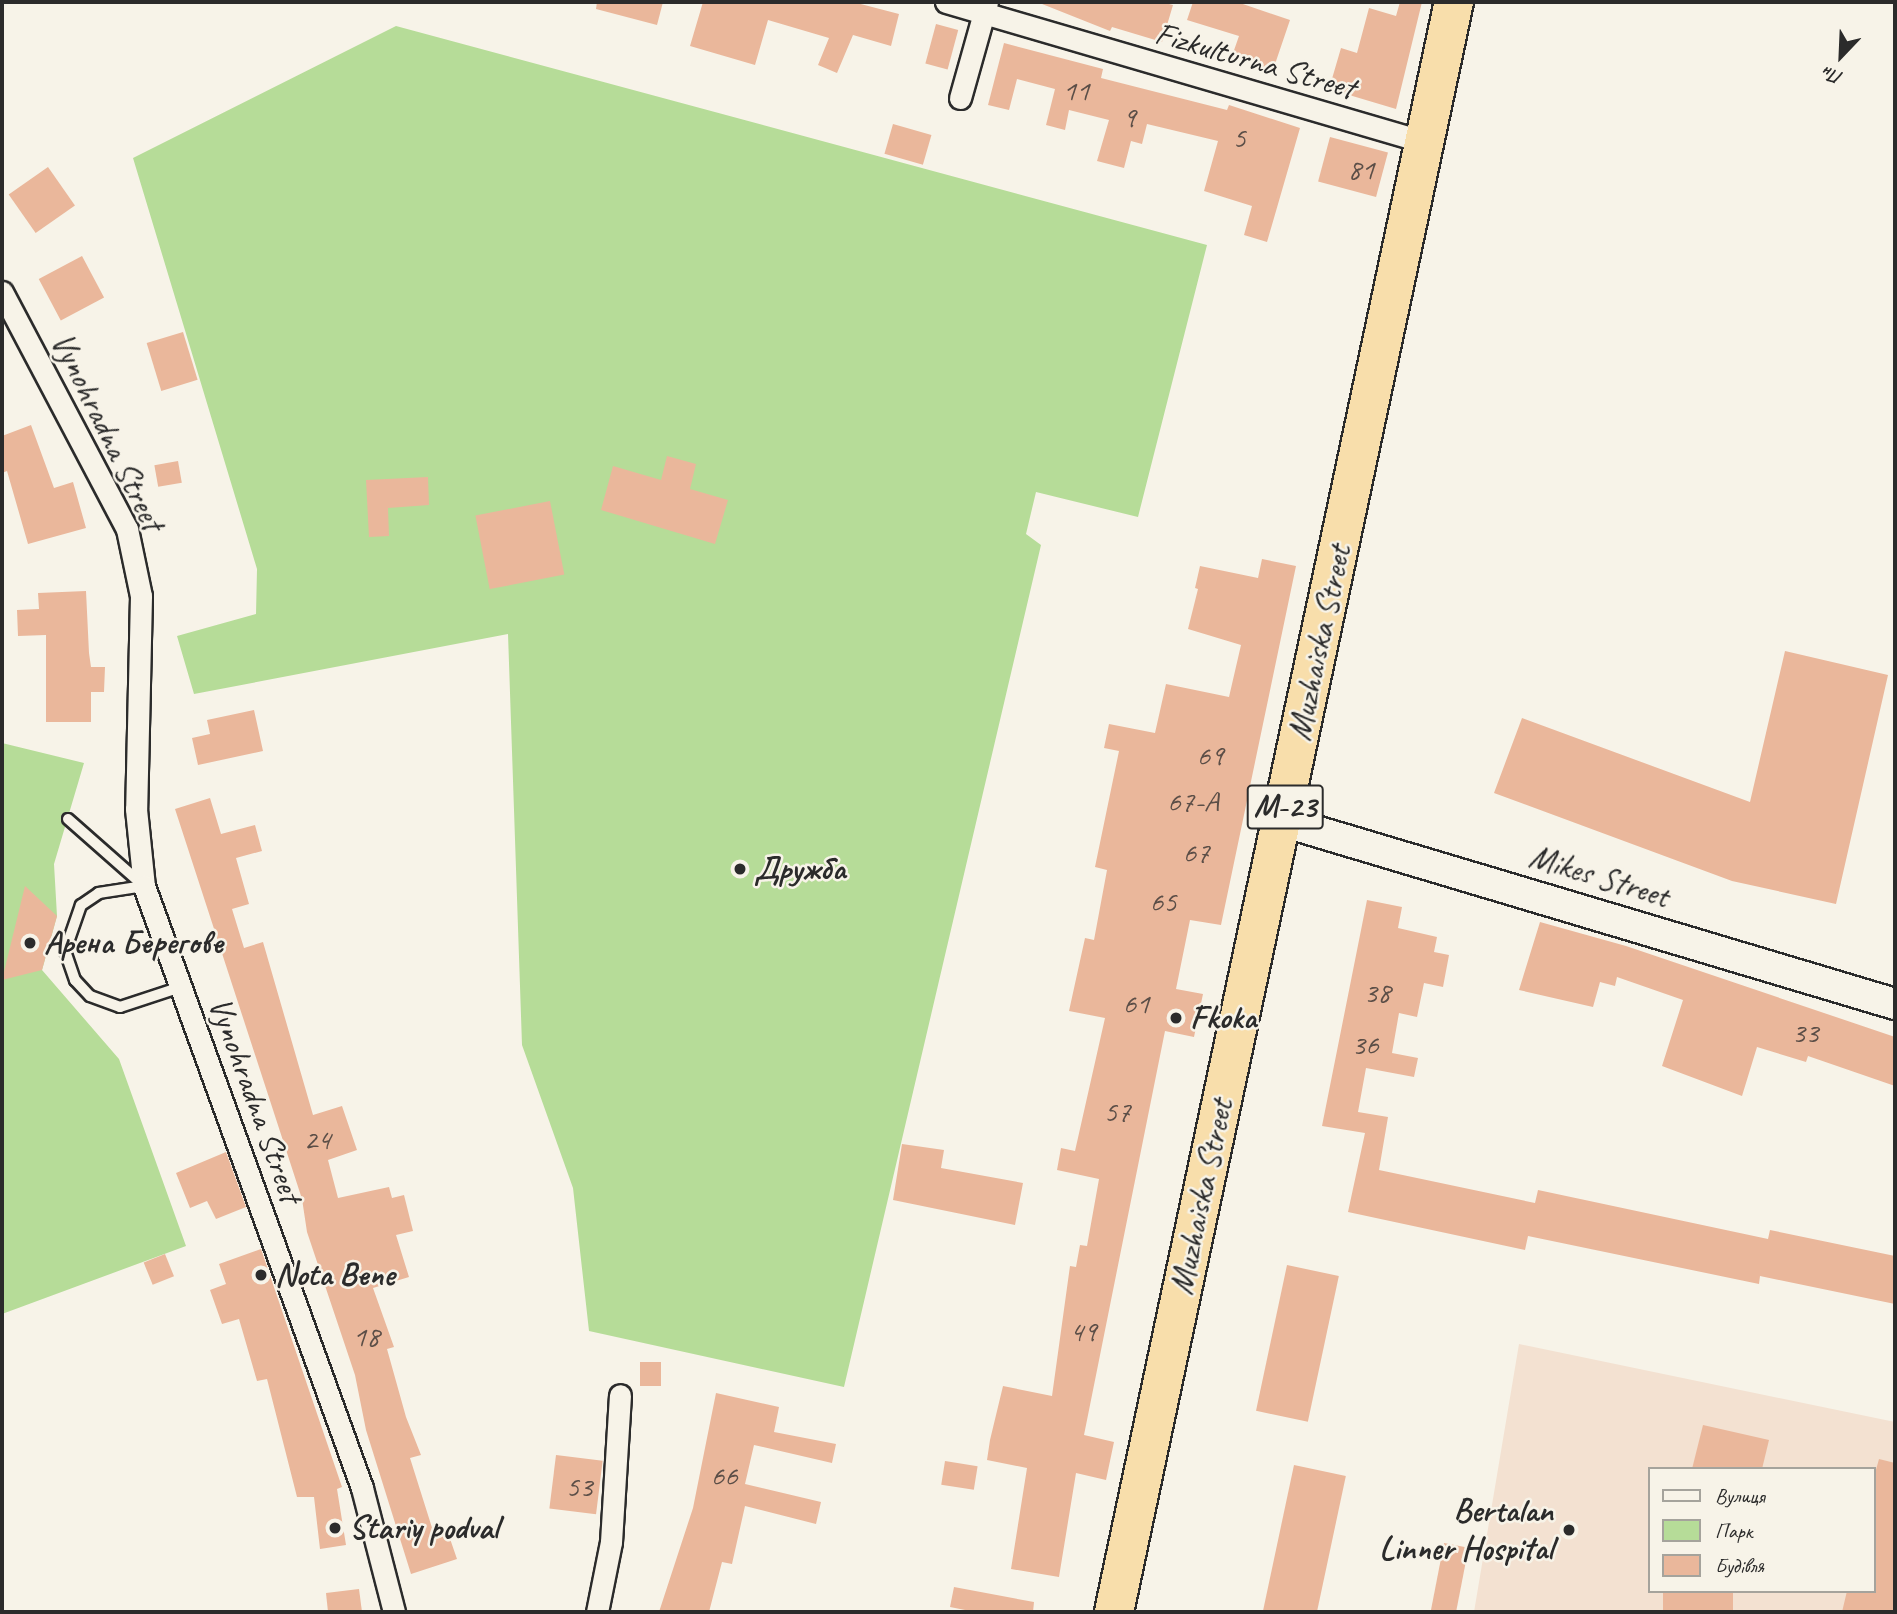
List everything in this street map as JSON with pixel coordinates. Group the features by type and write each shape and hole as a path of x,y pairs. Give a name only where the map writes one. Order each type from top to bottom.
{"highway":[{"name":"Muzhaiska Street","path":"1114,1612 1454,2"}],"main road":[{"name":"Mikes Street","path":"1282,821 1895,1004"}],"street":[{"name":"Fizkulturna Street","path":"946,2 985,7 1426,142"},
{"path":"960,98 985,7"},
{"name":"Vynohradna Street","path":"2,292 127,529 141,596 136,809 144,886 362,1488 394,1612"},
{"path":"597,1612 611,1542 620,1395"}],"lane":[{"path":"68,818 144,886"},
{"path":"144,886 99,893 81,905 65,951 75,980 90,996 120,1007 180,987"}],"shaded area":[{"name":"Bertalan Linner Hospital","path":"1519,1344 1895,1422 1895,1612 1474,1612"}],"green space":[{"name":"Дружба","path":"396,26 1207,245 1138,517 1036,492 1026,534 1041,545 844,1387 589,1331 573,1188 522,1045 508,634 194,694 177,636 256,614 257,569 133,158"},
{"path":"2,743 84,763 54,864 57,916 42,970 119,1059 186,1246 2,1314"}],"building":[{"path":"597,2 663,2 657,25 596,9"},
{"path":"703,2 853,2 899,14 891,46 853,35 837,73 818,65 829,38 768,20 755,65 690,46"},
{"path":"1037,2 1161,2 1173,5 1162,42 1112,27 1110,31"},
{"path":"1193,2 1237,2 1290,20 1273,70 1232,56 1239,36 1187,20"},
{"path":"1400,2 1422,2 1396,109 1329,89 1341,48 1357,53 1369,8 1396,16"},
{"path":"936,24 958,30 948,70 925,64"},
{"path":"1004,43 1103,69 1101,78 1227,110 1229,105 1300,128 1267,242 1244,235 1252,206 1204,191 1218,141 1147,124 1142,144 1131,141 1124,168 1097,161 1109,120 1069,110 1065,130 1046,125 1055,89 1017,79 1009,110 988,105"},
{"path":"893,124 931,135 923,165 884,154"},
{"path":"1330,137 1388,153 1376,197 1318,181"},
{"path":"48,167 75,206 36,233 9,195"},
{"path":"82,256 104,297 61,321 39,279"},
{"path":"183,332 198,380 161,391 147,343"},
{"path":"31,425 54,488 73,482 86,528 28,544 7,471 2,473 2,436"},
{"path":"667,456 696,464 690,489 728,500 715,544 601,510 613,466 661,480"},
{"path":"178,461 182,483 158,487 154,465"},
{"path":"428,477 429,505 388,508 389,536 369,537 366,480"},
{"path":"550,501 564,575 490,589 475,516"},
{"path":"1262,559 1296,566 1221,925 1190,920 1176,989 1203,994 1194,1037 1165,1031 1084,1435 1114,1442 1106,1480 1076,1473 1059,1577 1011,1569 1027,1468 987,1460 990,1440 1003,1386 1052,1396 1070,1266 1076,1267 1080,1245 1087,1246 1099,1179 1057,1170 1061,1148 1075,1151 1105,1018 1069,1011 1085,938 1094,940 1107,870 1095,867 1119,751 1104,748 1109,724 1155,733 1166,684 1229,697 1241,645 1188,629 1198,589 1195,588 1200,566 1258,578"},
{"path":"86,591 91,667 105,667 104,692 91,692 91,722 46,722 46,635 18,636 17,610 39,609 38,593"},
{"path":"1785,651 1888,675 1836,904 1732,881 1494,793 1522,718 1750,802"},
{"path":"254,710 263,751 198,765 192,738 210,734 207,720"},
{"path":"210,798 221,834 255,825 262,851 236,858 249,904 232,909 244,948 263,942 313,1115 342,1106 357,1150 328,1160 338,1198 389,1187 392,1198 404,1195 413,1231 396,1235 409,1277 373,1288 394,1347 387,1349 406,1417 421,1455 410,1458 434,1534 447,1530 457,1559 411,1574 366,1430 355,1375 307,1232 302,1199 175,809"},
{"name":"Арена Берегове","path":"25,886 57,916 42,970 2,980"},
{"path":"1367,900 1402,907 1398,928 1437,937 1434,952 1449,955 1443,987 1424,983 1417,1017 1399,1013 1392,1053 1418,1058 1414,1077 1366,1068 1358,1112 1388,1117 1379,1170 1535,1203 1538,1190 1768,1239 1770,1230 1895,1256 1895,1304 1760,1276 1759,1284 1528,1236 1525,1250 1348,1212 1365,1133 1322,1126"},
{"path":"1540,922 1626,946 1895,1037 1895,1086 1808,1056 1806,1062 1757,1047 1742,1096 1662,1066 1683,1000 1617,977 1615,986 1600,982 1593,1007 1519,990"},
{"path":"902,1144 944,1150 941,1168 1023,1183 1015,1225 893,1200"},
{"path":"226,1152 246,1207 216,1219 207,1201 190,1208 176,1173"},
{"path":"261,1249 342,1487 337,1489 346,1545 320,1549 314,1497 297,1497 267,1379 257,1381 239,1319 222,1324 210,1290 226,1284 219,1264"},
{"path":"165,1254 174,1276 153,1285 144,1263"},
{"path":"1287,1265 1339,1276 1308,1422 1256,1411"},
{"path":"640,1362 661,1362 661,1386 640,1386"},
{"path":"716,1393 779,1407 774,1432 836,1444 832,1463 754,1445 745,1484 821,1502 816,1524 745,1506 732,1564 722,1562 709,1612 659,1612 693,1508"},
{"path":"1703,1425 1769,1440 1762,1467 1692,1467"},
{"path":"556,1455 603,1461 596,1514 549,1509"},
{"path":"1879,1459 1895,1463 1895,1612 1842,1612 1847,1593 1876,1593 1876,1470"},
{"path":"945,1461 978,1466 974,1490 941,1485"},
{"path":"1294,1465 1346,1476 1317,1612 1263,1612"},
{"path":"1444,1543 1469,1548 1456,1612 1431,1612"},
{"path":"954,1587 1034,1602 1033,1612 975,1612 950,1607"},
{"path":"359,1589 362,1612 328,1612 326,1593"},
{"path":"1663,1593 1733,1593 1733,1612 1663,1612"}],"place":[{"name":"Дружба","path":"740,869"},
{"name":"Арена Берегове","path":"30,943"},
{"name":"Fkoka","path":"1176,1018"},
{"name":"Nota Bene","path":"261,1275"},
{"name":"Stariy podval","path":"335,1528"},
{"name":"Bertalan Linner Hospital","path":"1569,1530"}]}
